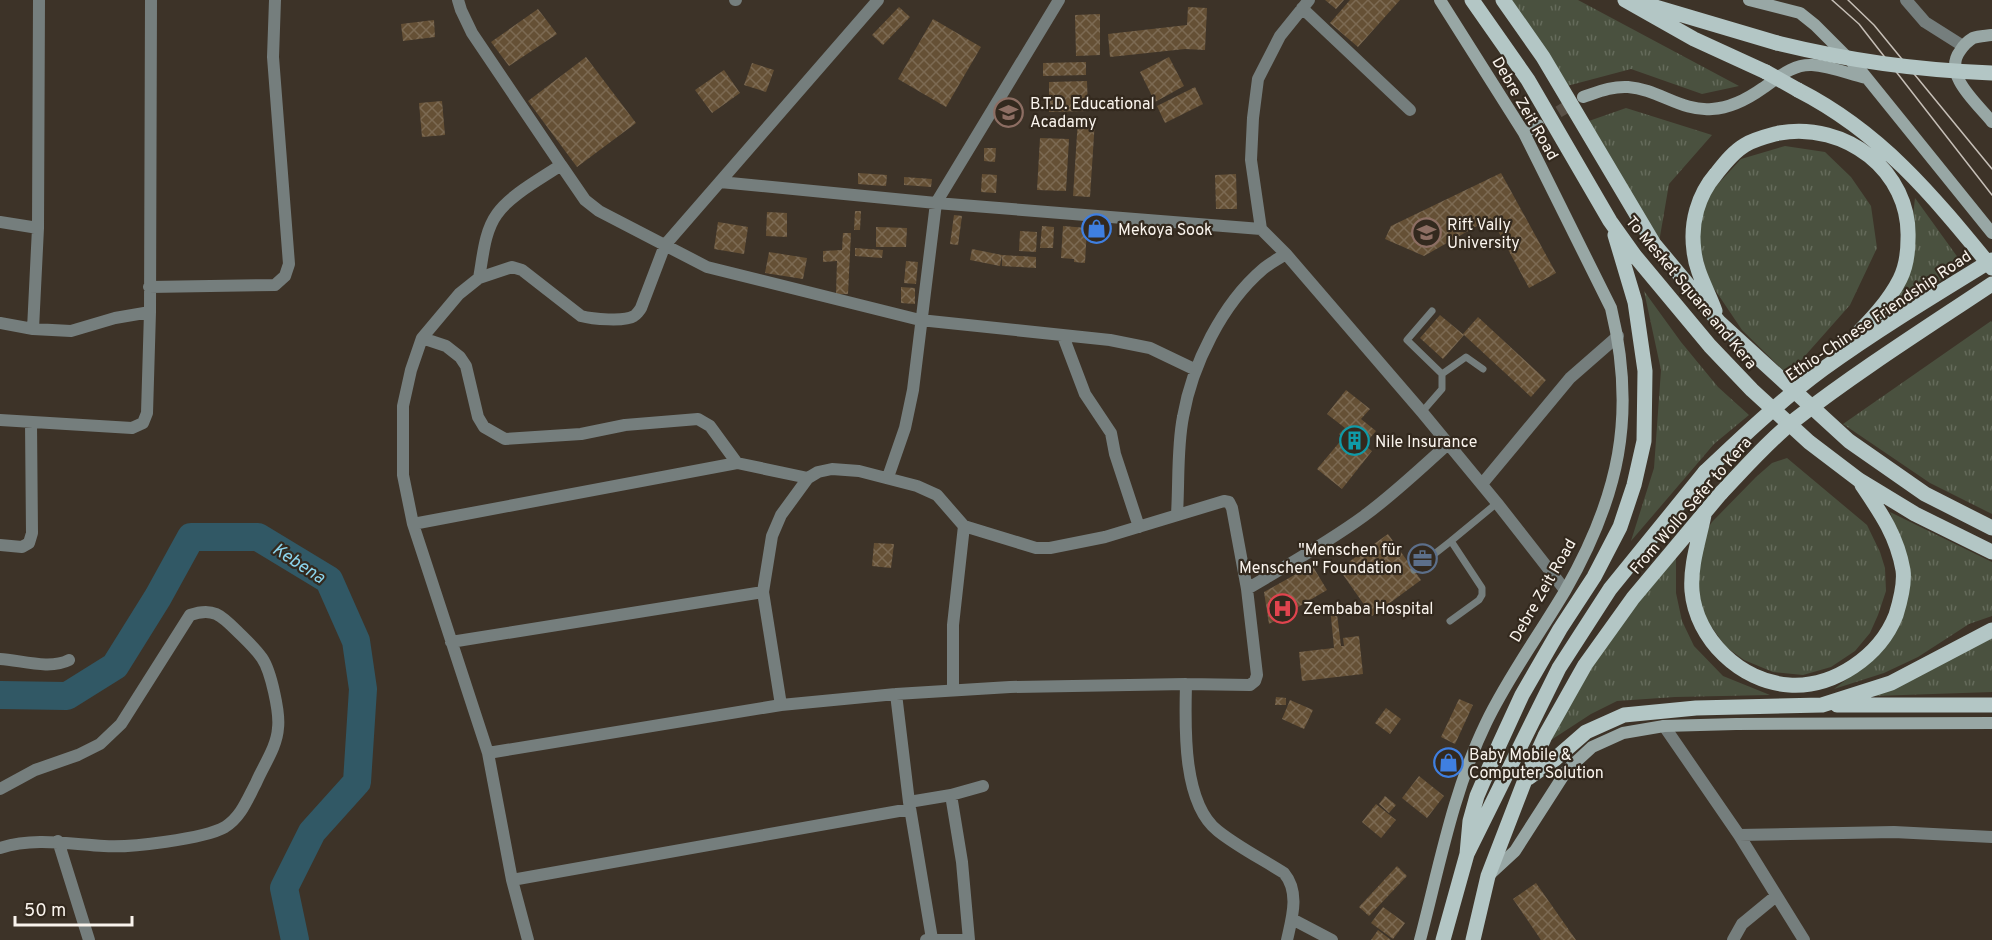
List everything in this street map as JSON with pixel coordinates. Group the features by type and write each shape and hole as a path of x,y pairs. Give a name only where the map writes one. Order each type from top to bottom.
{"main road":[{"name":"Debre Zeit Road","path":"1420,940 1470,760 1492,712 1527,649 1565,590 1596,529 1611,490 1620,453 1624,404 1618,336 1611,308 1524,133 1440,0"},
{"name":"To Mesket Square and Kera","path":"1472,0 1528,80 1610,220 1635,256 1717,354 1752,390 1784,420 1858,480"},
{"path":"1503,0 1543,57 1654,244 1719,322 1849,441 1925,494 1992,528"},
{"path":"1625,0 1694,39 1766,72 1824,104 1863,131 1901,163 1943,208 1992,268"},
{"path":"1632,0 1823,54 1885,66 1992,73"},
{"path":"1749,0 1800,13 1815,24 1866,78 1992,232"},
{"path":"1992,35 1972,39 1955,57 1954,64 1957,78 1992,122"},
{"path":"1583,97 1606,88 1628,87 1692,108 1711,110 1738,102 1781,75 1802,66 1822,67 1866,78"},
{"path":"1971,96 1992,108"},
{"path":"1524,133 1538,125"},
{"path":"1719,322 1700,275 1693,248 1697,205 1706,185 1726,161 1744,145 1765,136 1793,131 1832,136 1851,142 1886,171 1900,194 1907,211 1908,257 1901,278 1885,303 1823,369"},
{"path":"1467,854 1470,821 1477,796 1522,695 1560,628 1594,577 1620,527 1634,485 1644,441 1645,370 1637,314 1610,220"},
{"name":"Ethio-Chinese Friendship Road","path":"1443,940 1467,854 1559,668 1610,589 1706,472 1766,415 1823,369 1992,260"},
{"name":"From Wollo Sefer to Kera","path":"1488,876 1545,736 1585,665 1633,598 1721,493 1769,442 1795,420 1893,350 1992,284"},
{"path":"1704,513 1693,565 1692,592 1698,615 1708,637 1723,656 1763,680 1789,685 1814,683 1840,675 1876,648 1890,629 1900,604 1904,573 1897,546 1886,518 1858,480"},
{"path":"1858,480 1915,514 1992,552"},
{"path":"1822,705 1891,683 1992,630"},
{"path":"1526,780 1586,732 1624,715 1696,708 1992,705"},
{"path":"1473,940 1488,876 1515,851 1567,770 1592,747 1623,733 1664,726 1992,723"}],"street":[{"path":"33,329 38,228 39,0"},
{"path":"0,420 132,428 143,423 147,413 150,312 151,0"},
{"path":"149,286 275,285 285,276 289,264 273,57 275,0"},
{"path":"458,0 472,33 585,200 599,211 707,267 920,320 1110,340 1150,348 1196,370"},
{"path":"528,940 512,880 488,753 413,524 403,475 403,406 411,370 422,338 459,294 479,278 512,267 522,270 581,316 625,319 635,316 665,245 878,0"},
{"path":"888,477 905,428 913,390 936,204 1059,0"},
{"path":"1906,0 1925,22 1963,46"},
{"path":"1410,110 1305,4 1280,36 1258,80 1251,160 1261,229 1286,254 1449,444 1565,590"},
{"path":"479,278 487,236 496,214 508,202 561,165"},
{"path":"720,182 936,204 1261,229"},
{"path":"0,222 38,228"},
{"path":"1177,514 1182,417 1196,370 1225,311 1247,284 1286,254"},
{"path":"0,323 33,329 71,331 115,318 150,312"},
{"path":"1063,336 1085,394 1110,433 1139,527"},
{"path":"1482,484 1570,378 1618,336"},
{"path":"422,338 446,346 460,357 466,366 481,422 484,427 505,439 581,434 625,425 698,419 710,426 737,463"},
{"path":"0,545 22,547 29,543 32,533 31,423"},
{"path":"1246,589 1324,543 1363,516 1390,496 1449,444"},
{"path":"413,524 737,463 808,478"},
{"path":"488,753 782,705 896,694 1010,687 1250,685 1255,681 1257,675 1246,589 1229,502 1224,501 1177,514 1105,537 1050,548 1036,548 963,526 938,495 917,486 860,471 832,469 818,472 808,478 781,515 772,536 763,592 782,705"},
{"path":"953,690 953,625 963,526"},
{"path":"451,642 763,592"},
{"path":"0,789 35,770 78,755 100,744 121,724 190,615 202,611 213,613 225,620 263,659 278,707 278,729 272,749 237,818 223,828 204,836 163,842 107,847 58,841 30,842 0,848"},
{"path":"0,659 45,664 69,660"},
{"path":"1186,684 1186,756 1204,817 1217,831 1284,873 1292,882 1294,890 1292,919 1287,940"},
{"path":"896,694 910,806 932,939"},
{"path":"1664,726 1739,835 1804,940"},
{"path":"512,880 910,806 983,786"},
{"path":"951,795 962,862 969,940"},
{"path":"1739,835 1894,832 1992,837"},
{"path":"58,841 89,940"},
{"path":"1733,940 1742,924 1776,896"},
{"path":"1292,919 1332,940"},
{"path":"925,940 964,940"}],"lane":[{"path":"1422,412 1442,388 1442,374 1407,340 1432,311"},
{"path":"1442,374 1466,357 1483,369"},
{"path":"1414,570 1497,503"},
{"path":"1450,621 1479,600 1482,595 1482,588 1451,541"}],"green space":[{"path":"1507,0 1578,0 1739,86 1702,94 1631,69 1567,86"},
{"path":"1626,108 1712,135 1669,184 1658,248 1586,122"},
{"path":"1785,146 1825,152 1851,177 1871,206 1877,248 1850,305 1788,375 1742,330 1709,281 1698,241 1705,198 1741,159"},
{"path":"1915,198 1964,266 1882,316 1908,261"},
{"path":"1644,291 1681,342 1718,387 1749,415 1714,444 1631,541 1654,468 1661,370"},
{"path":"1991,321 1992,514 1930,483 1843,424"},
{"path":"1787,458 1867,525 1885,568 1886,591 1870,633 1855,651 1831,667 1803,675 1773,672 1744,660 1726,647 1698,608 1698,543 1712,522 1756,477 1772,463"},
{"path":"1890,512 1992,562 1992,616 1969,624 1918,657 1884,673 1834,689 1869,662 1885,645 1908,563"},
{"path":"1676,556 1676,593 1682,621 1694,646 1723,676 1770,695 1617,701 1591,714 1548,742 1571,698 1612,635"},
{"path":"1992,638 1992,692 1874,696"}],"building":[{"path":"1325,0 1344,0 1336,9"},
{"path":"1350,0 1400,0 1358,47 1330,23"},
{"path":"899,7 910,17 883,45 872,35"},
{"path":"1188,7 1207,8 1205,50 1185,49 1110,57 1108,34 1187,25"},
{"path":"538,9 557,34 509,66 491,42"},
{"path":"1100,14 1100,55 1076,56 1075,15"},
{"path":"933,19 981,47 946,107 898,79"},
{"path":"434,20 435,37 403,41 401,24"},
{"path":"586,57 636,123 577,167 528,101"},
{"path":"1169,57 1184,86 1155,102 1140,72"},
{"path":"1086,62 1086,75 1043,76 1043,63"},
{"path":"752,63 774,70 766,92 744,85"},
{"path":"724,70 740,93 712,113 695,90"},
{"path":"1087,81 1088,111 1049,112 1049,82"},
{"path":"1195,87 1203,104 1165,123 1157,106"},
{"path":"442,101 445,135 422,137 419,103"},
{"path":"1078,119 1095,120 1090,197 1073,196"},
{"path":"1040,138 1069,139 1066,191 1037,190"},
{"path":"984,148 996,148 995,162 984,161"},
{"path":"858,173 887,175 886,186 858,184"},
{"name":"Rift Vally University","path":"1501,173 1556,273 1529,288 1491,218 1424,256 1385,239 1391,226"},
{"path":"982,174 997,175 996,193 981,192"},
{"path":"1236,174 1237,209 1216,209 1215,175"},
{"path":"904,177 932,179 931,187 904,185"},
{"path":"855,211 861,211 860,230 854,230"},
{"path":"767,212 787,213 787,237 766,236"},
{"path":"954,215 962,216 958,245 950,244"},
{"path":"718,222 748,227 744,254 714,249"},
{"path":"1042,226 1054,227 1053,248 1040,248"},
{"path":"1063,226 1087,228 1085,263 1061,258"},
{"path":"876,227 907,228 906,247 876,247"},
{"path":"1020,231 1037,232 1036,252 1019,251"},
{"path":"843,233 851,233 848,294 836,294 837,261 823,262 823,251 842,250"},
{"path":"855,248 883,250 882,258 855,256"},
{"path":"972,249 1002,255 1000,266 970,260"},
{"path":"769,252 807,258 803,279 765,273"},
{"path":"1002,255 1036,257 1036,268 1002,266"},
{"path":"906,261 918,262 916,284 904,283"},
{"path":"901,287 915,288 915,304 901,303"},
{"path":"1440,315 1464,335 1443,359 1420,338"},
{"path":"1478,317 1546,380 1531,397 1463,334"},
{"name":"Nile Insurance","path":"1346,390 1370,409 1361,419 1376,431 1364,445 1372,451 1342,489 1317,469 1343,438 1339,434 1345,428 1327,414"},
{"path":"1388,534 1421,580 1372,616 1339,569"},
{"path":"874,543 894,544 891,568 872,566"},
{"name":"Zembaba Hospital","path":"1312,565 1327,590 1269,624 1264,592"},
{"path":"1336,606 1341,646 1344,646 1343,638 1359,636 1363,674 1302,681 1299,652 1334,648 1330,607"},
{"path":"1276,697 1286,698 1286,705 1275,705"},
{"path":"1459,699 1473,705 1455,744 1441,737"},
{"path":"1290,700 1313,710 1304,729 1282,719"},
{"path":"1386,708 1401,719 1390,734 1375,723"},
{"path":"1419,776 1444,796 1427,818 1402,798"},
{"path":"1385,796 1396,805 1389,813 1379,804"},
{"path":"1376,804 1396,820 1381,838 1362,822"},
{"path":"1397,866 1407,876 1369,916 1359,907"},
{"path":"1536,883 1576,940 1541,940 1513,899"},
{"path":"1383,907 1405,923 1393,939 1371,923"},
{"path":"1378,930 1391,940 1371,940"}],"waterway":[{"name":"Kebena","path":"0,695 67,696 115,666 158,597 191,537 258,537 329,580 356,641 363,689 357,782 312,832 284,888 295,940"}],"tunnel":[{"path":"1543,121 1577,101"}],"tram line":[{"path":"1832,0 1859,24 1992,195"},
{"path":"1848,0 1874,25 1992,169"}],"place":[{"name":"B.T.D. Educational Acadamy","path":"1009,112"},
{"name":"Mekoya Sook","path":"1097,229"},
{"name":"Rift Vally University","path":"1426,233"},
{"name":"Nile Insurance","path":"1354,441"},
{"name":"\"Menschen für Menschen\" Foundation","path":"1423,558"},
{"name":"Zembaba Hospital","path":"1282,608"},
{"name":"Baby Mobile & Computer Solution","path":"1448,763"}]}
